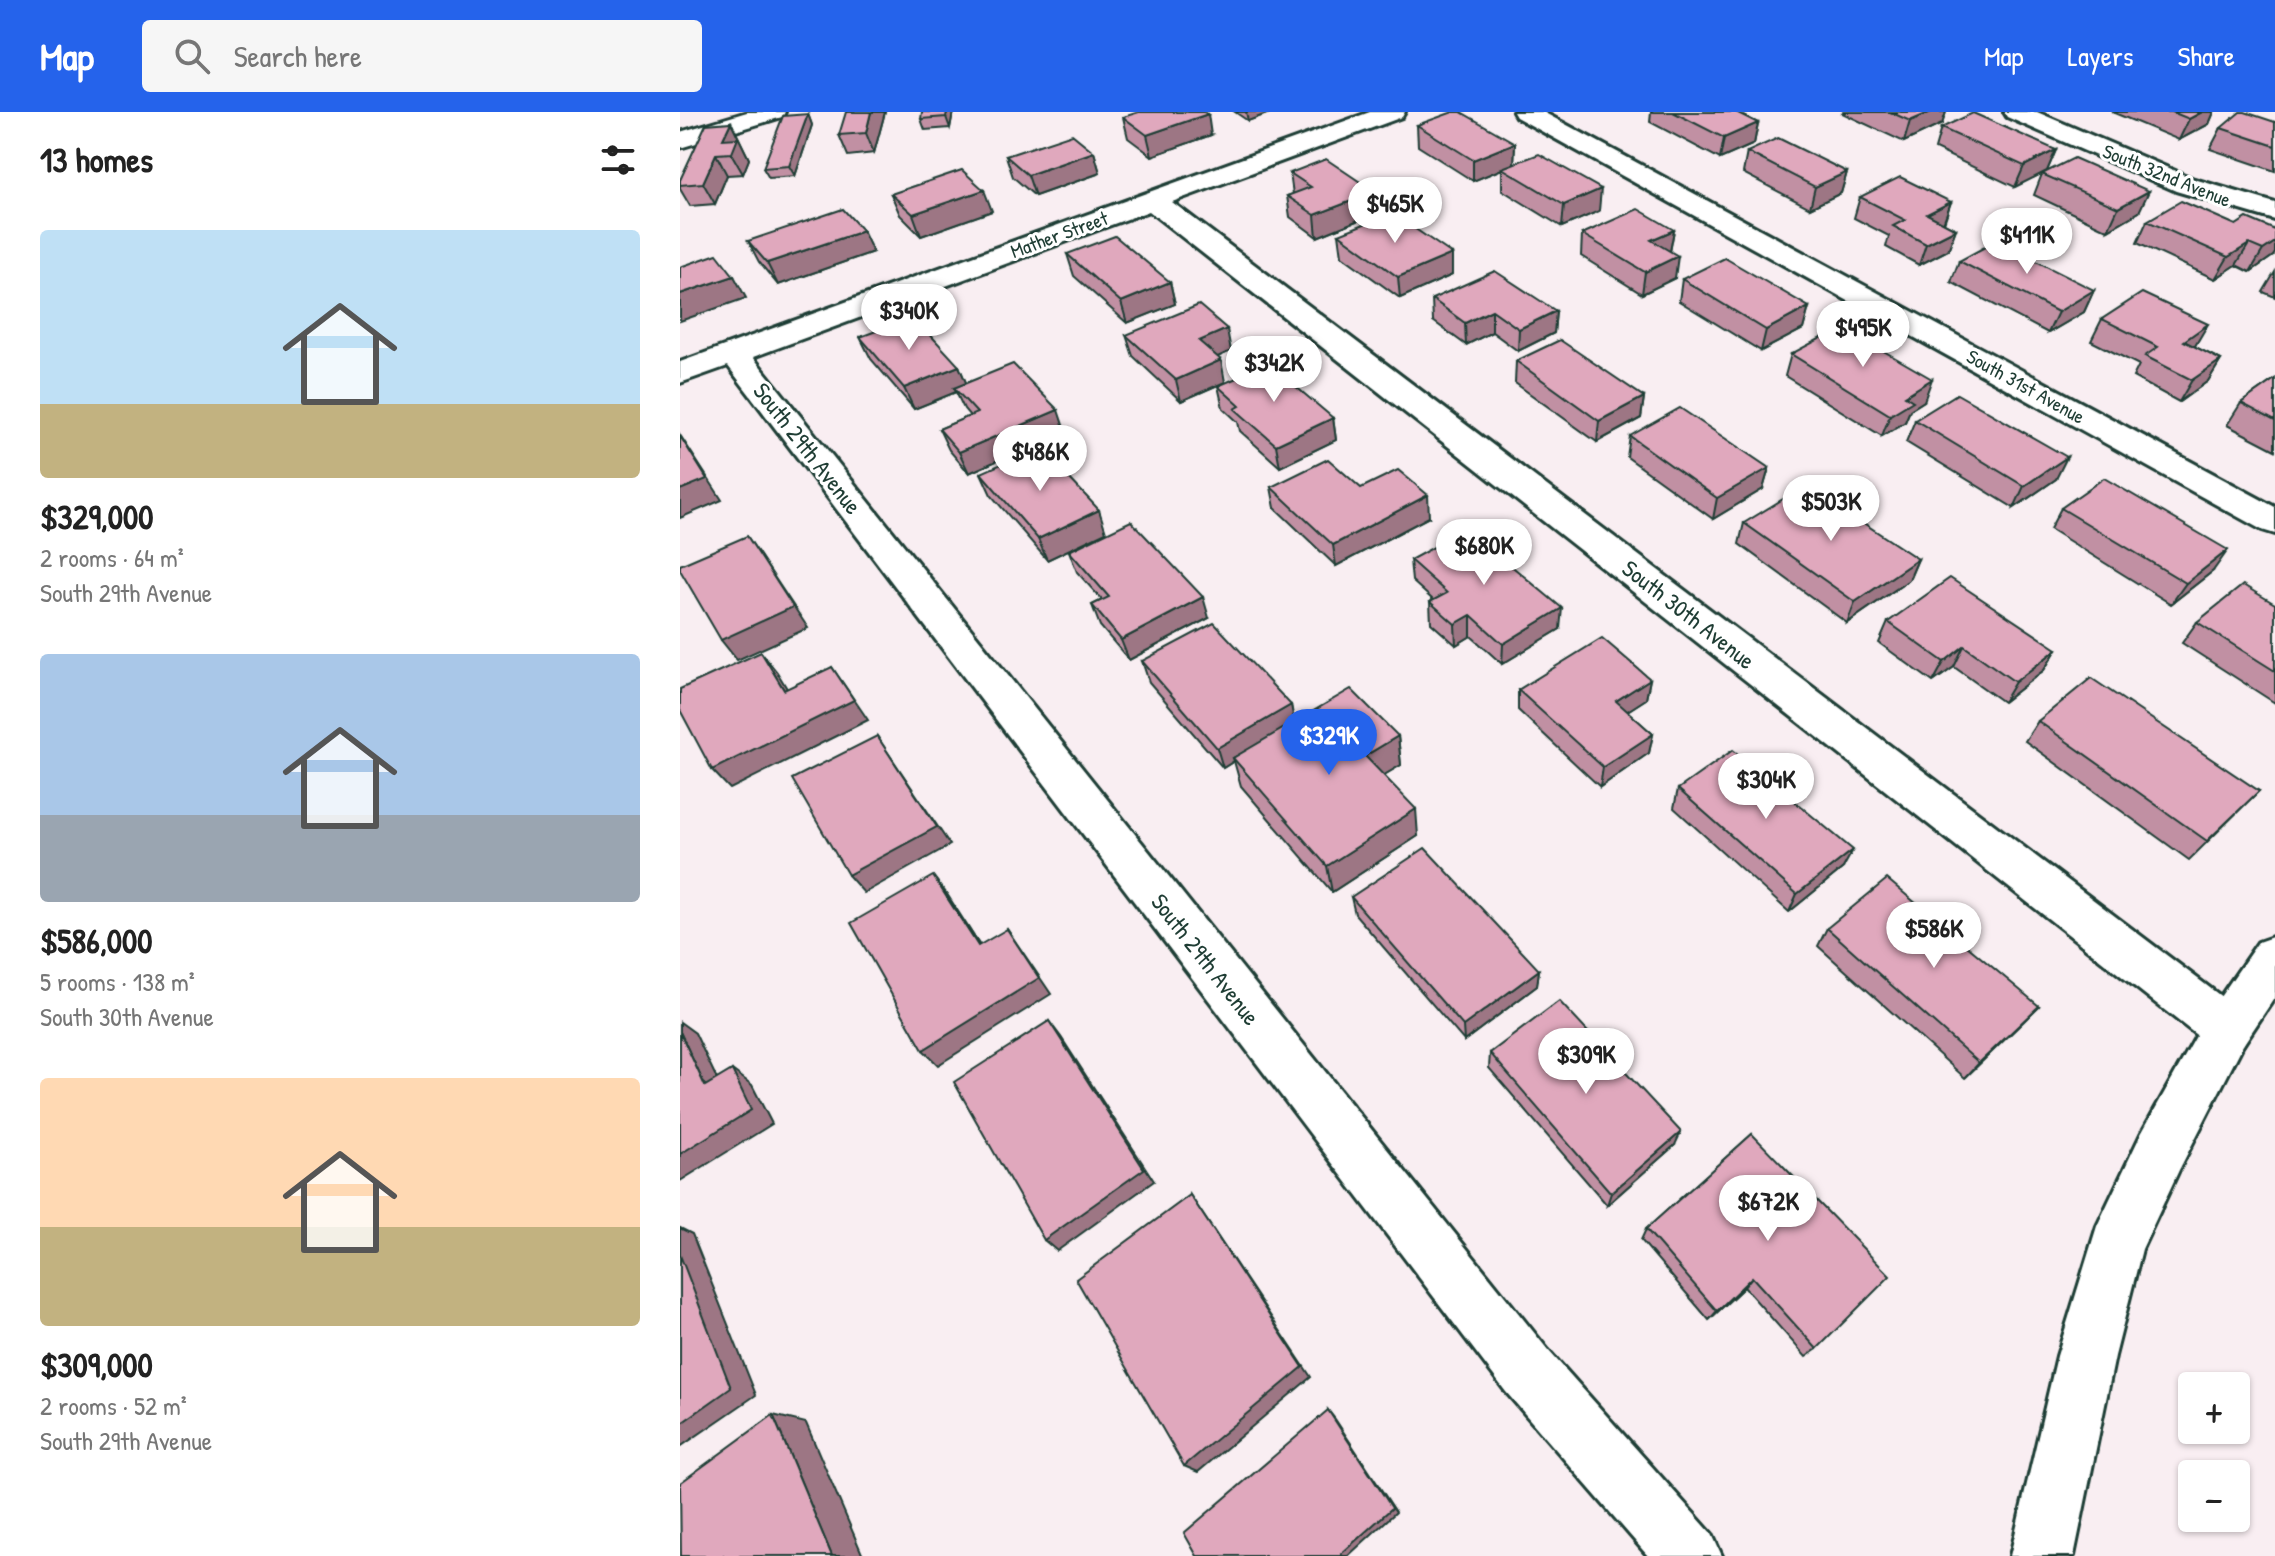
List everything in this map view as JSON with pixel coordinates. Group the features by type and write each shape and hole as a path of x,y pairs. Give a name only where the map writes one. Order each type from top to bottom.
{"street":[{"path":"680,140 773,112"},
{"name":"Mather Street","path":"680,373 1393,112"},
{"name":"South 31st Avenue","path":"1525,112 2275,522"},
{"name":"South 32nd Avenue","path":"2016,112 2185,185 2275,212"},
{"name":"South 30th Avenue","path":"1152,200 2226,1029"},
{"name":"South 29th Avenue","path":"734,353 1527,1371 1690,1556"},
{"path":"2042,1556 2086,1356 2116,1245 2160,1152 2226,1029 2275,957"}],"building":[{"path":"846,112 871,112 866,133 839,135"},
{"path":"922,112 947,112 946,117 921,119"},
{"path":"1139,112 1208,114 1147,135 1123,117"},
{"path":"1461,112 1515,143 1473,160 1417,125"},
{"path":"1673,112 1736,112 1758,123 1724,138"},
{"path":"1890,112 1931,112 1910,121"},
{"path":"2172,112 2202,112 2189,119"},
{"path":"2240,112 2275,122 2275,146 2221,128"},
{"path":"1973,113 2056,150 2024,166 1941,128"},
{"path":"808,114 789,166 763,168 783,116"},
{"path":"731,122 723,139 738,138 732,153 716,154 703,183 680,185 706,124"},
{"path":"1072,134 1094,152 1028,175 1006,156"},
{"path":"1778,138 1847,172 1815,187 1747,152"},
{"path":"1539,154 1601,189 1564,205 1502,168"},
{"path":"2074,158 2149,191 2118,208 2042,174"},
{"path":"1326,159 1375,192 1315,215 1287,196 1311,187 1290,173"},
{"path":"962,170 984,190 913,214 891,194"},
{"path":"1900,177 1951,202 1927,214 1956,229 1926,244 1893,226 1905,220 1860,197"},
{"path":"2181,201 2236,225 2247,218 2275,230 2275,242 2263,250 2249,244 2228,257 2147,221"},
{"path":"843,209 863,231 767,263 748,241"},
{"path":"1638,209 1674,230 1651,240 1678,256 1645,272 1582,234"},
{"path":"1392,213 1452,254 1398,277 1339,234"},
{"path":"1115,236 1170,282 1121,302 1067,254"},
{"path":"1996,241 2094,290 2058,312 1959,261"},
{"path":"717,254 734,276 680,294 680,267"},
{"path":"1725,258 1809,307 1766,330 1682,279"},
{"path":"1495,271 1556,311 1519,329 1492,310 1465,323 1432,299"},
{"path":"2142,293 2208,324 2184,341 2221,360 2192,380 2145,356 2158,347 2102,319"},
{"path":"1199,305 1227,329 1199,341 1221,360 1176,380 1126,335"},
{"path":"914,317 959,366 904,388 860,337"},
{"path":"1842,327 1932,379 1905,396 1913,401 1890,415 1791,354"},
{"path":"1560,340 1644,397 1599,421 1516,361"},
{"path":"1013,364 1058,410 959,452 939,429 977,413 954,388"},
{"path":"1269,364 1333,418 1276,445 1235,409 1240,406 1218,386"},
{"path":"2275,379 2275,421 2241,403"},
{"path":"1957,394 2067,457 2024,486 1915,420"},
{"path":"1680,408 1769,468 1717,498 1630,436"},
{"path":"680,436 707,479 680,490"},
{"path":"1040,447 1099,510 1038,539 981,473"},
{"path":"1328,459 1361,488 1398,470 1428,495 1333,545 1271,487"},
{"path":"2104,478 2228,550 2186,583 2061,508"},
{"path":"1806,485 1918,559 1855,602 1744,523"},
{"path":"1131,521 1203,597 1121,640 1092,605 1109,597 1069,551"},
{"path":"1467,529 1562,608 1503,644 1471,615 1455,624 1430,602 1447,593 1410,560"},
{"path":"747,536 793,607 721,640 680,565"},
{"path":"1950,578 2057,649 2015,682 1964,646 1944,662 1888,622"},
{"path":"2243,585 2275,604 2275,671 2197,622"},
{"path":"1214,623 1291,705 1217,748 1142,661"},
{"path":"1602,638 1650,679 1616,701 1653,734 1603,767 1518,690"},
{"path":"761,652 784,690 832,667 854,700 712,770 680,710 680,689"},
{"path":"2091,678 2259,791 2207,841 2038,721"},
{"path":"1351,689 1398,736 1365,756 1416,809 1327,866 1233,758"},
{"path":"877,736 937,827 848,875 792,779"},
{"path":"1733,750 1853,850 1797,894 1678,789"},
{"path":"1425,848 1539,970 1463,1026 1351,897"},
{"path":"933,876 978,946 1007,929 1039,978 923,1050 851,923"},
{"path":"1887,879 2039,1006 1979,1063 1827,928"},
{"path":"1559,1001 1681,1132 1611,1193 1490,1053"},
{"path":"1049,1021 1144,1169 1044,1240 954,1082"},
{"path":"680,1032 705,1086 732,1070 751,1110 680,1154"},
{"path":"1752,1134 1890,1276 1817,1349 1752,1277 1717,1311 1646,1229"},
{"path":"1190,1195 1303,1367 1184,1466 1076,1279"},
{"path":"680,1255 731,1388 680,1424"},
{"path":"1328,1410 1392,1508 1342,1556 1197,1556 1184,1533"},
{"path":"773,1415 832,1556 681,1556 680,1483"}]}
